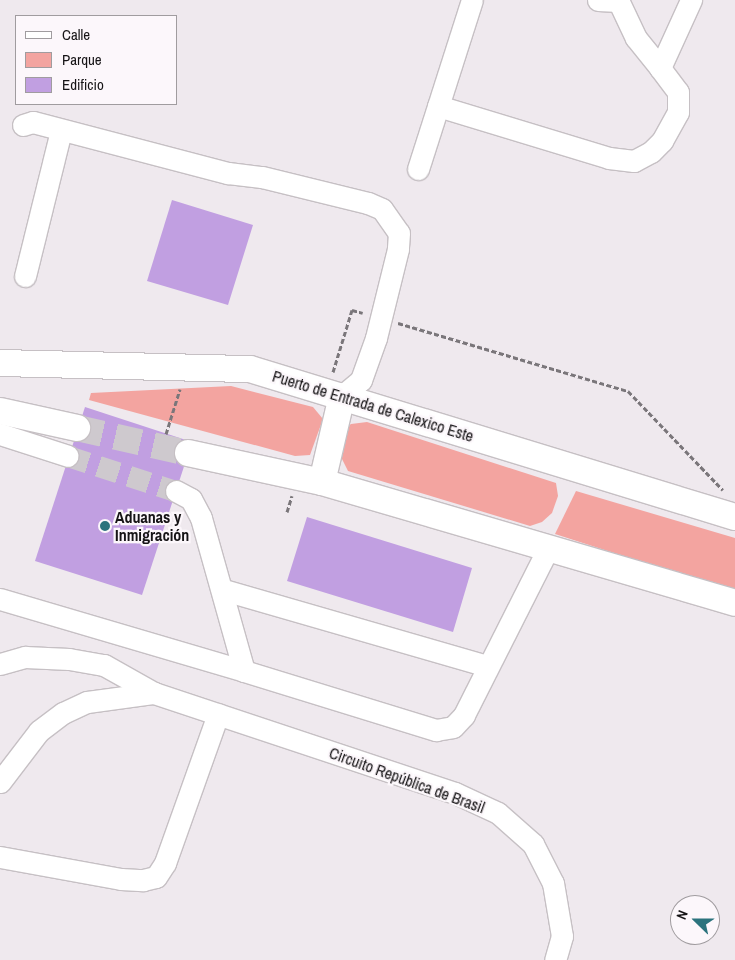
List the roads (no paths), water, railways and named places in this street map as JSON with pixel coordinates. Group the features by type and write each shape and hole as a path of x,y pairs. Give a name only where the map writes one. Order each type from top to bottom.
{"main road":[{"name":"Puerto de Entrada de Calexico Este","path":"0,362 250,369 732,506"},
{"path":"322,482 342,396"},
{"path":"0,411 77,428"},
{"path":"188,453 322,482 735,603"}],"street":[{"path":"418,169 472,0"},
{"path":"438,106 609,158 634,161 652,152 662,141 678,112 678,92 636,38 611,0"},
{"path":"660,68 691,0"},
{"path":"23,125 34,122 228,173 262,177 368,203 382,209 399,233 398,250 361,380 342,396"},
{"path":"25,276 61,130"},
{"path":"0,434 68,456"},
{"path":"176,491 197,507 224,590 244,671"},
{"path":"0,599 441,730 458,723 464,715 487,666 548,549"},
{"path":"224,590 487,666"},
{"name":"Circuito República de Brasil","path":"0,664 24,658 69,658 104,665 154,693 455,794 498,813 533,844 554,883 562,936 555,960"},
{"name":"Circuito República de Brasil","path":"0,782 39,731 63,713 87,702 154,693"},
{"path":"0,857 121,879 143,880 156,877 165,863 218,714"}],"tunnel":[{"path":"77,428 188,453"},
{"path":"68,456 176,491"}],"place":[{"name":"Aduanas y Inmigración","path":"105,526"}]}
